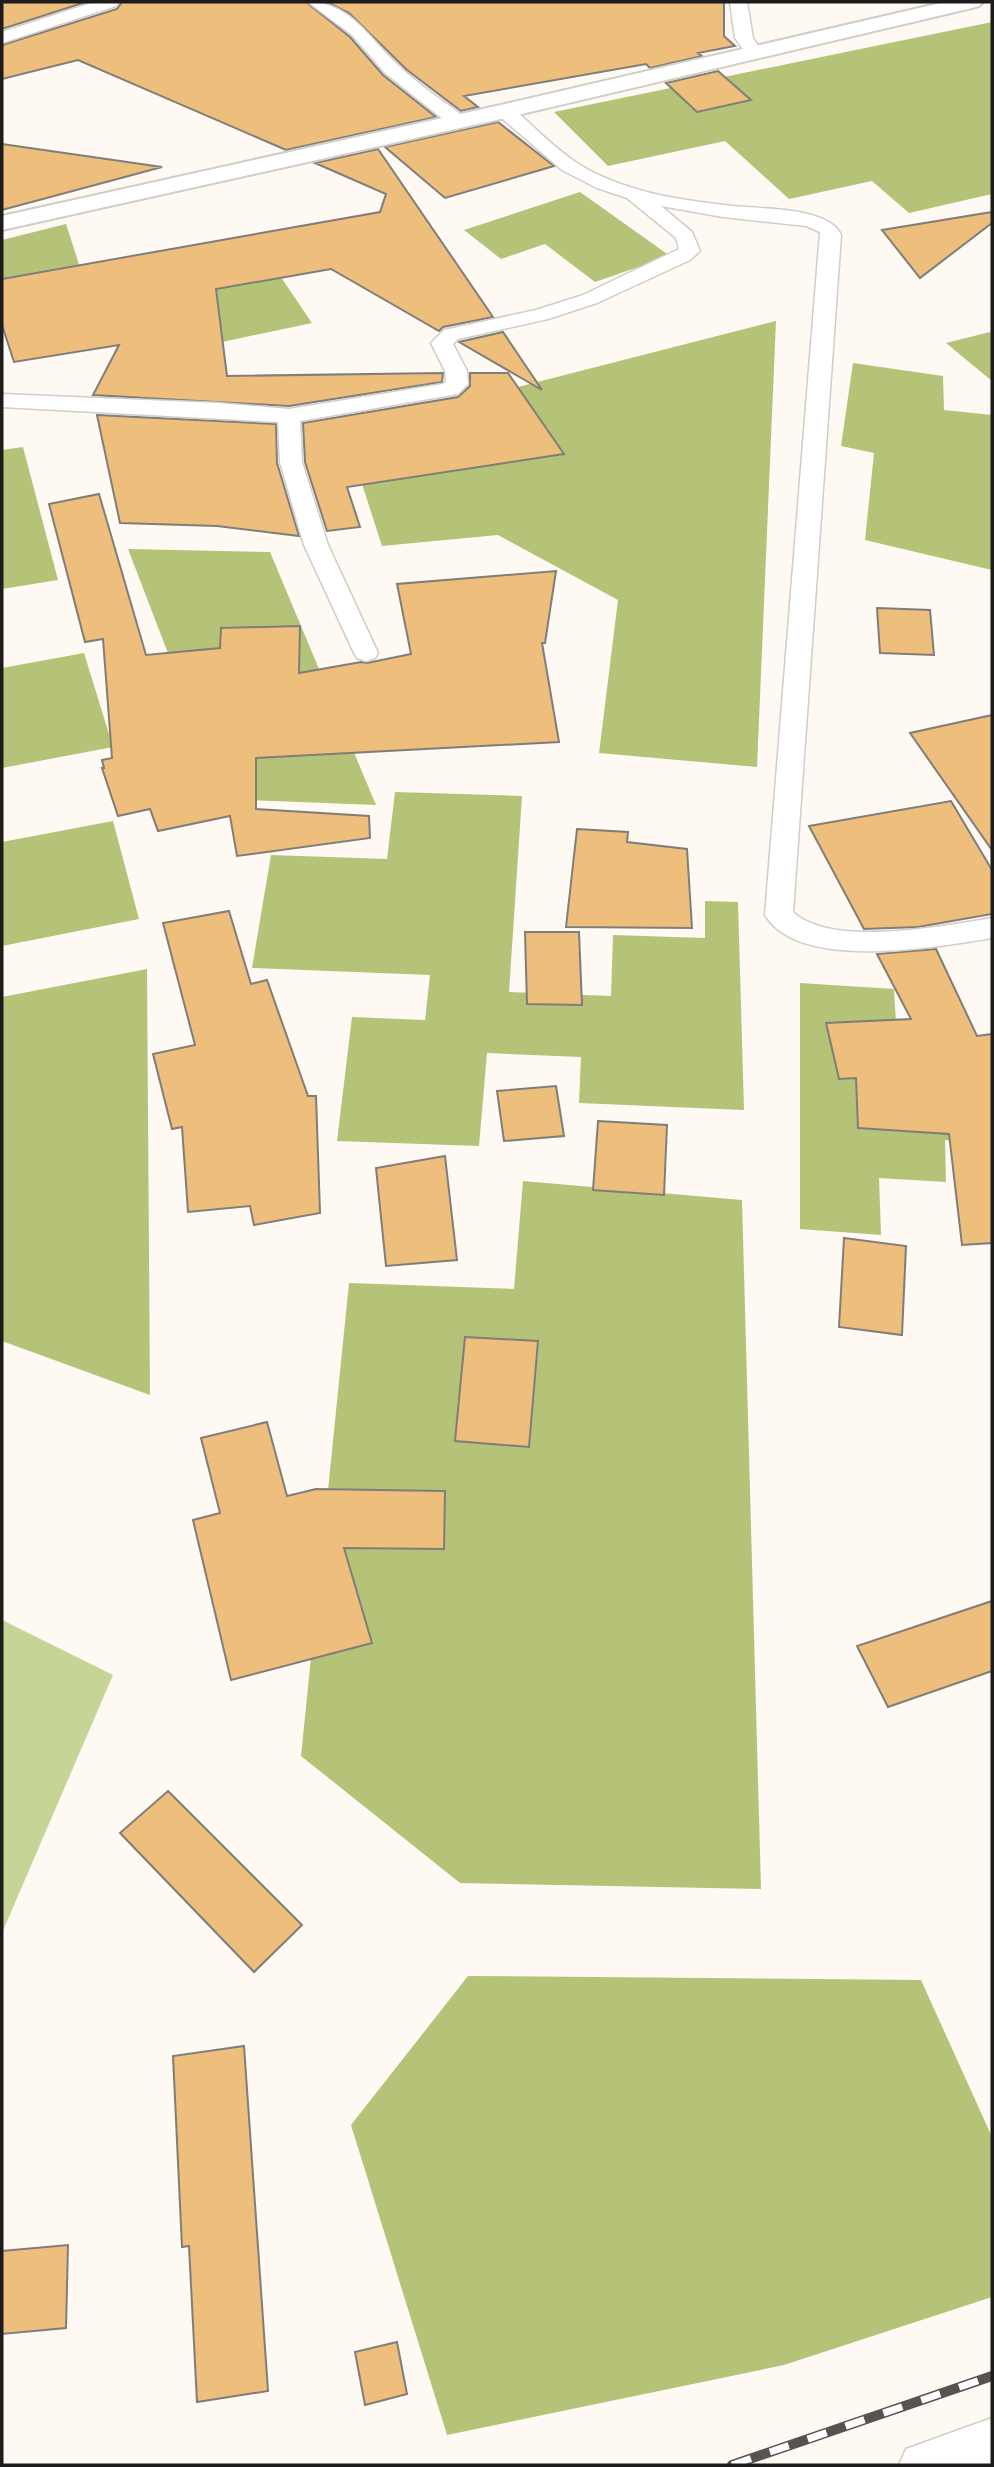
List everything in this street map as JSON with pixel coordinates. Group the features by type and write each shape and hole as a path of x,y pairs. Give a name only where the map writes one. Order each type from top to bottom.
{"street":[{"path":"2,223 505,111 972,2"}],"lane":[{"path":"2,38 110,2"},
{"path":"316,2 358,31 391,69 456,120"},
{"path":"738,2 744,38 753,51"},
{"path":"505,111 558,158 581,173 633,194 810,220 823,224 831,235 779,915 784,924 795,931 867,942 992,928"},
{"path":"2,401 217,410 289,416 450,389 457,384 458,377 442,343 451,334 541,316 590,299 690,251 685,236 633,194"},
{"path":"289,416 291,462 316,545 366,653"},
{"path":"922,2465 992,2441"}],"green space":[{"path":"992,22 992,194 909,213 872,181 789,199 725,141 608,166 554,112"},
{"path":"580,192 670,256 595,282 545,244 501,259 464,230"},
{"path":"66,224 96,317 2,330 2,240"},
{"path":"266,255 312,323 208,345 166,275"},
{"path":"776,321 757,767 599,753 618,600 498,535 382,546 345,431"},
{"path":"990,332 992,334 992,381 946,343"},
{"path":"853,363 943,376 944,410 992,415 992,570 865,540 874,453 841,446"},
{"path":"23,447 58,580 2,589 2,450"},
{"path":"128,549 270,552 376,805 224,799"},
{"path":"84,653 113,747 2,768 2,668"},
{"path":"395,792 522,796 509,992 611,996 613,935 705,938 705,901 738,902 744,1110 579,1103 581,1057 487,1053 479,1146 337,1141 352,1017 425,1020 430,975 252,968 271,855 387,859"},
{"path":"113,821 139,919 2,946 2,842"},
{"path":"147,969 150,1395 2,1341 2,997"},
{"path":"800,983 894,989 897,1041 992,1047 992,1143 945,1140 946,1182 879,1178 881,1235 800,1229"},
{"path":"523,1181 742,1200 761,1889 460,1883 301,1756 349,1283 514,1289"},
{"path":"2,1620 113,1675 2,1933"},
{"path":"468,1976 921,1980 992,2137 992,2297 784,2365 447,2435 351,2125"}],"building":[{"path":"2,2 86,2 2,29"},
{"path":"122,2 306,2 350,37 383,75 436,117 286,150 78,60 2,79 2,45 117,9"},
{"path":"326,2 724,2 724,36 735,46 698,53 702,56 650,68 646,64 464,96 478,107 461,111 407,70 349,13"},
{"path":"718,71 751,100 697,112 666,83"},
{"path":"498,122 554,166 445,198 385,147"},
{"path":"2,144 162,167 2,210"},
{"path":"378,149 493,317 443,327 439,331 331,269 216,289 227,376 443,373 442,382 289,406 93,395 119,345 14,362 2,325 2,279 380,212 386,194 315,163"},
{"path":"992,212 992,223 920,278 882,230"},
{"path":"503,332 542,390 459,342"},
{"path":"470,373 508,373 564,454 347,487 360,527 327,531 305,462 303,423 458,397 470,386"},
{"path":"97,415 276,424 277,463 299,536 217,526 120,523"},
{"path":"99,494 146,655 220,648 221,628 300,626 299,673 411,654 397,584 556,571 545,643 542,643 559,742 256,758 256,809 369,816 370,838 237,856 230,816 158,831 150,809 118,816 102,768 102,760 112,758 103,639 85,642 49,504"},
{"path":"877,608 930,610 934,655 880,653"},
{"path":"992,715 992,850 910,733"},
{"path":"951,801 992,870 992,914 918,927 864,929 809,826"},
{"path":"577,829 628,832 627,842 687,849 692,928 566,927"},
{"path":"229,911 251,984 267,980 308,1096 316,1096 320,1213 254,1225 250,1206 188,1212 182,1127 172,1129 153,1054 195,1045 163,923"},
{"path":"525,932 579,932 582,1005 527,1004"},
{"path":"936,949 977,1036 992,1034 992,1243 962,1245 949,1134 858,1128 856,1078 839,1079 826,1023 911,1019 877,954"},
{"path":"556,1086 564,1136 504,1141 497,1091"},
{"path":"598,1121 667,1125 664,1195 593,1190"},
{"path":"445,1156 457,1260 386,1266 376,1168"},
{"path":"844,1238 906,1246 902,1335 839,1327"},
{"path":"465,1337 538,1341 529,1447 455,1441"},
{"path":"267,1422 287,1496 316,1489 445,1491 444,1549 344,1548 372,1643 231,1680 193,1520 220,1513 201,1438"},
{"path":"992,1601 992,1671 888,1707 857,1646"},
{"path":"168,1791 302,1925 254,1972 120,1833"},
{"path":"244,2046 268,2391 197,2402 189,2246 182,2247 173,2056"},
{"path":"68,2245 66,2328 2,2334 2,2251"},
{"path":"397,2342 407,2394 365,2405 355,2352"}],"railway":[{"path":"732,2465 992,2376"}]}
